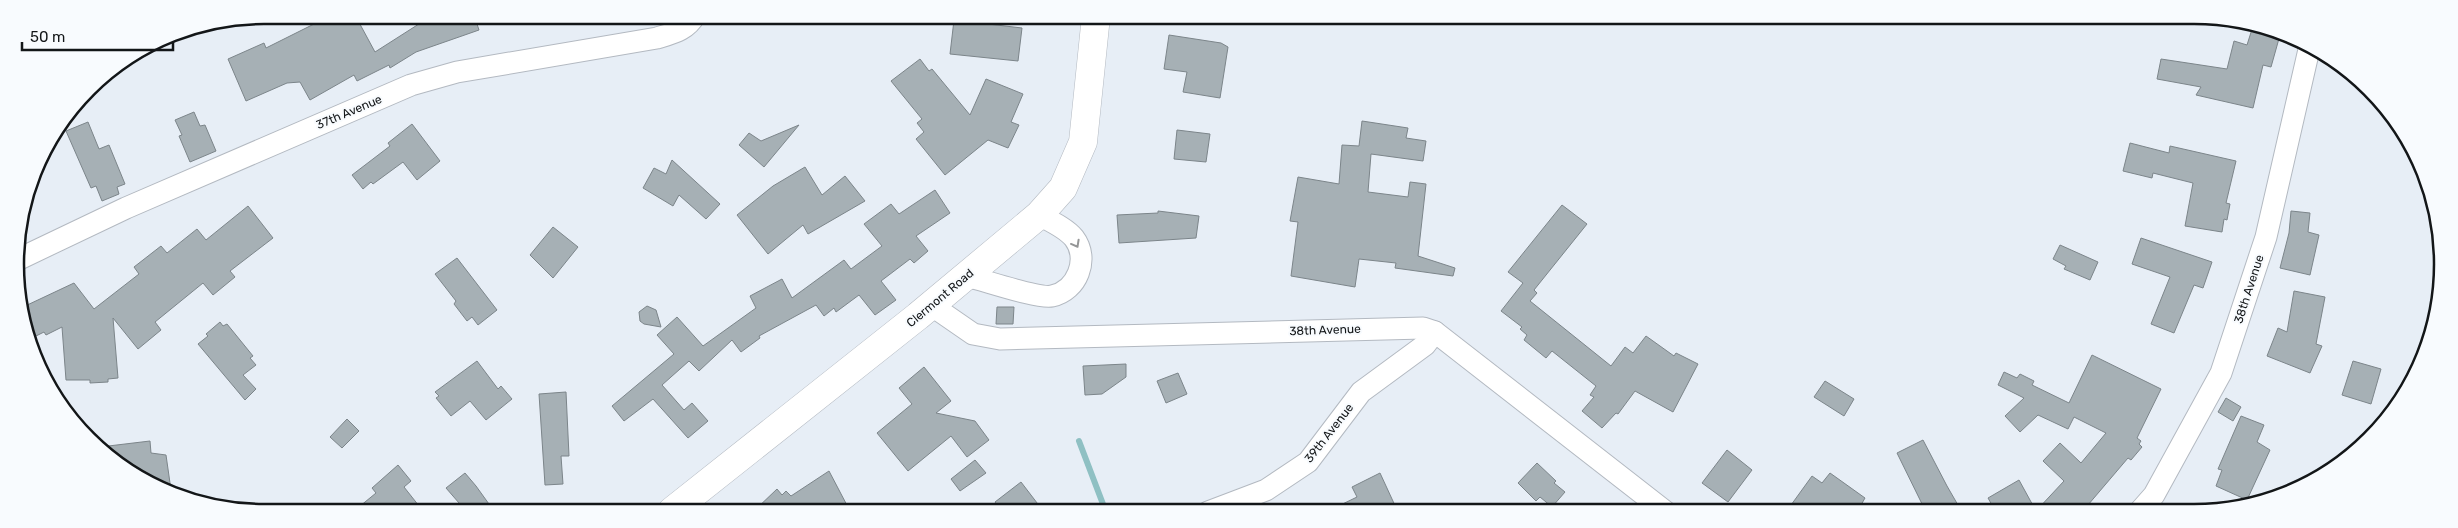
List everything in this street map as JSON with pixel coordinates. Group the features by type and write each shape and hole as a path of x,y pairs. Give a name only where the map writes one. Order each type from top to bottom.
{"street":[{"name":"37th Avenue","path":"24,257 126,208 411,86 457,72 658,38 677,32 689,24"},
{"name":"Clermont Road","path":"681,504 931,305 1038,215 1064,188 1079,156 1086,120 1095,24"},
{"name":"38th Avenue","path":"2146,504 2154,496 2221,373 2266,237 2308,53"},
{"path":"966,276 1038,296 1051,297 1069,288 1080,270 1081,252 1074,238 1038,215"},
{"name":"38th Avenue","path":"931,305 973,334 1000,339 1423,328 1435,332 1656,504"},
{"name":"39th Avenue","path":"1229,504 1266,490 1308,462 1360,392 1425,345 1435,332"}],"building":[{"path":"314,24 360,24 375,52 419,24 477,24 479,30 416,52 390,68 389,65 357,81 354,75 310,100 300,82 287,83 246,101 228,59 264,43 266,48"},
{"path":"954,24 988,24 1022,28 1018,61 950,54"},
{"path":"2251,31 2279,40 2271,67 2263,65 2253,108 2196,95 2201,87 2157,79 2161,59 2227,69 2234,41 2247,45"},
{"path":"1169,35 1221,43 1228,47 1220,98 1183,92 1187,72 1164,69"},
{"path":"920,59 929,71 932,69 970,115 986,79 1023,94 1011,122 1019,125 1008,148 988,140 945,175 916,139 924,132 917,123 922,119 891,81"},
{"path":"194,112 200,126 205,125 216,151 190,162 179,136 182,135 175,120"},
{"path":"1362,121 1408,128 1406,138 1426,141 1423,161 1371,154 1368,192 1408,197 1410,182 1426,184 1418,256 1455,268 1453,276 1395,268 1396,263 1359,259 1355,287 1291,276 1298,222 1290,221 1298,177 1339,184 1342,145 1359,146"},
{"path":"88,122 99,149 109,145 125,184 117,187 119,194 102,201 96,186 91,188 66,131"},
{"path":"412,124 440,161 417,180 403,162 363,189 352,175 390,146 388,143"},
{"path":"799,125 764,167 739,145 749,133 761,141"},
{"path":"1177,130 1210,134 1206,162 1174,159"},
{"path":"2130,143 2169,153 2170,146 2236,161 2226,203 2230,204 2227,220 2224,219 2222,232 2185,226 2193,183 2153,173 2152,178 2123,171"},
{"path":"672,160 720,204 706,219 679,195 673,206 643,188 654,168 666,174"},
{"path":"805,167 822,195 845,176 865,201 808,234 803,225 768,254 737,215 773,186"},
{"path":"935,190 950,213 916,236 928,251 914,263 910,259 881,281 896,300 875,315 859,295 836,312 834,308 824,316 816,305 759,336 760,338 741,352 732,340 699,371 689,361 662,385 684,410 692,403 708,421 688,438 653,399 624,421 612,406 674,354 657,335 677,317 703,346 756,308 750,296 782,279 792,298 844,260 851,269 882,246 864,224 891,204 899,214"},
{"path":"1562,205 1587,224 1534,290 1537,293 1530,301 1611,366 1625,347 1633,353 1646,336 1674,356 1676,353 1698,364 1673,412 1635,391 1618,414 1616,413 1602,428 1582,411 1594,397 1590,395 1596,386 1552,351 1546,358 1524,340 1527,335 1520,329 1522,327 1501,311 1523,283 1508,272"},
{"path":"248,206 273,238 230,271 235,277 213,295 203,283 155,322 161,330 138,349 113,318 118,378 108,379 108,382 90,383 90,380 66,380 62,327 46,335 44,332 35,336 27,305 74,283 94,309 139,274 134,267 161,246 167,253 197,229 206,240"},
{"path":"1158,211 1199,216 1196,238 1119,243 1117,215 1158,213"},
{"path":"2291,211 2310,213 2308,232 2319,235 2310,275 2280,268 2289,233"},
{"path":"553,227 578,247 553,278 530,255"},
{"path":"2141,238 2212,262 2203,288 2194,285 2174,333 2151,324 2170,277 2132,264"},
{"path":"2060,245 2098,262 2090,280 2064,269 2066,266 2053,259"},
{"path":"457,258 497,310 478,325 472,317 467,321 454,304 456,301 435,274"},
{"path":"2294,291 2325,297 2316,344 2322,346 2310,373 2267,356 2278,328 2287,332"},
{"path":"647,306 656,310 661,327 644,324 640,321 639,312"},
{"path":"997,307 1014,307 1013,324 996,324"},
{"path":"220,322 223,326 227,324 253,356 250,358 256,365 243,375 256,389 245,400 198,344"},
{"path":"2092,355 2161,389 2137,438 2141,441 2139,444 2142,447 2131,460 2128,458 2089,504 2043,504 2064,481 2043,461 2060,443 2081,463 2106,433 2074,417 2068,429 2038,415 2020,432 2005,416 2024,398 1998,385 2004,372 2017,378 2020,374 2034,381 2032,385 2069,403"},
{"path":"477,361 498,389 501,386 512,399 486,420 470,401 451,416 436,398 439,396 435,392"},
{"path":"2353,361 2381,369 2371,404 2342,395"},
{"path":"1126,364 1126,377 1102,394 1085,395 1083,366"},
{"path":"924,367 951,401 936,413 975,421 989,440 967,457 951,436 908,471 877,433 912,404 899,388"},
{"path":"1178,373 1187,394 1166,403 1157,381"},
{"path":"1825,381 1854,399 1844,416 1814,397"},
{"path":"566,392 569,456 561,456 563,484 545,485 539,394"},
{"path":"2226,398 2241,407 2233,421 2218,412"},
{"path":"2241,416 2264,425 2257,442 2270,450 2248,498 2245,499 2216,486 2222,470 2218,469"},
{"path":"347,419 359,431 342,448 330,437"},
{"path":"1923,440 1957,504 1922,504 1897,453"},
{"path":"150,441 151,453 166,455 170,485 131,464 107,446"},
{"path":"1727,450 1752,470 1728,502 1702,483"},
{"path":"975,460 986,473 960,491 951,479"},
{"path":"1537,463 1556,481 1554,483 1565,492 1555,504 1548,504 1540,497 1536,501 1518,483"},
{"path":"398,465 411,481 404,487 417,504 363,504 376,493 372,488"},
{"path":"829,471 846,504 761,504 777,489 782,495 786,491 791,496"},
{"path":"465,473 489,504 460,504 446,488"},
{"path":"1380,473 1394,504 1343,504 1357,497 1352,487"},
{"path":"1830,473 1865,498 1862,504 1792,504 1812,476 1822,483"},
{"path":"2019,480 2032,504 1991,504 1988,498"},
{"path":"1021,482 1038,504 996,504 995,502"}],"waterway":[{"path":"1079,441 1103,504"}]}
